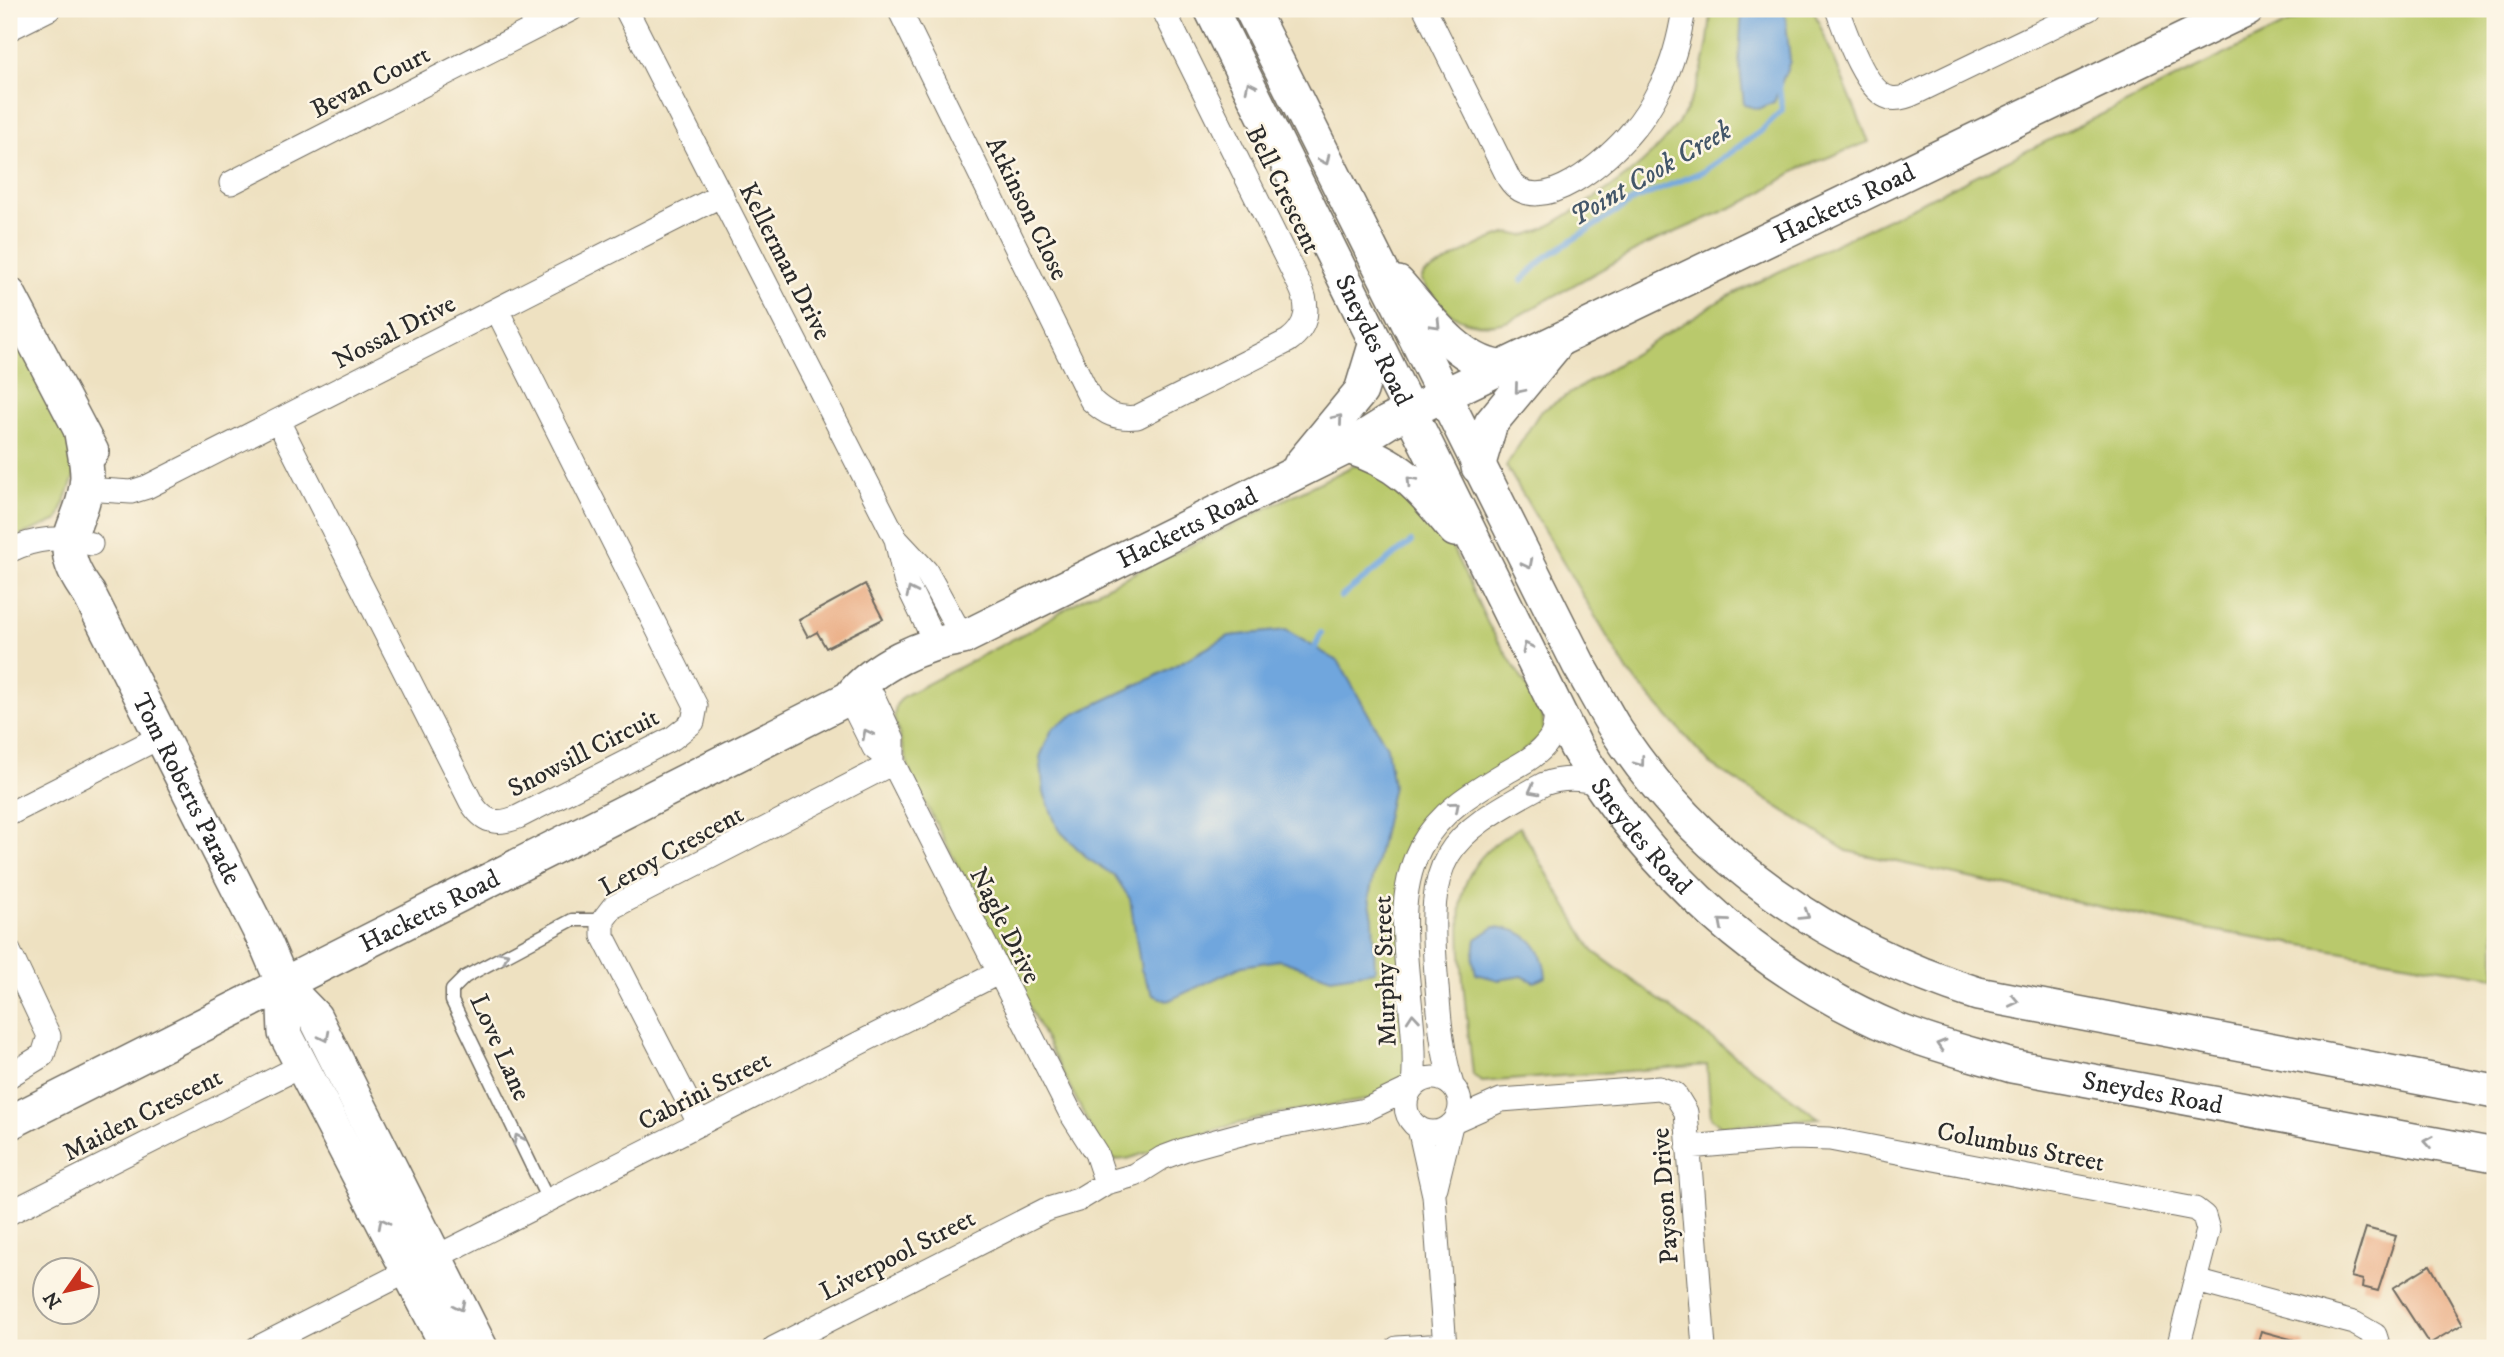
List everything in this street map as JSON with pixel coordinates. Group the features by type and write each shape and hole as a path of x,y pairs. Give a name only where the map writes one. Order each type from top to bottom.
{"main road":[{"name":"Sneydes Road","path":"1211,9 1556,709 1599,784 1665,869 1740,938 1809,985 1896,1030 2012,1066 2495,1155"},
{"name":"Sneydes Road","path":"1251,9 1442,396 1579,665 1616,730 1660,789 1713,845 1770,893 1840,937 1904,968 1978,993 2495,1092"},
{"name":"Hacketts Road","path":"9,1123 1348,447 1376,428 2247,9"},
{"path":"1373,256 1462,351 1482,365 1499,367"},
{"path":"9,295 81,433 86,467 94,490 80,541"},
{"path":"1478,467 1491,423 1562,337"},
{"path":"1294,472 1361,391 1376,342"},
{"path":"1348,447 1378,456 1395,466 1489,569"},
{"name":"Tom Roberts Parade","path":"80,541 71,564 162,736 266,944 283,984 285,1032 301,1066 422,1264 481,1348"},
{"name":"Tom Roberts Parade","path":"283,984 315,1017 422,1264 449,1348"}],"street":[{"path":"9,29 49,9"},
{"name":"Bevan Court","path":"231,183 572,9"},
{"name":"Kellerman Drive","path":"626,9 896,539 905,580 948,647"},
{"name":"Atkinson Close","path":"899,9 1091,400 1105,414 1122,419"},
{"name":"Bell Crescent","path":"1122,419 1137,417 1288,341 1299,331 1307,309 1300,284 1163,9"},
{"path":"1425,9 1506,175 1517,189 1535,195 1554,191 1595,166 1622,142 1644,116 1663,84 1677,45 1684,9"},
{"path":"1837,9 1872,84 1884,96 1898,98 1917,92 2089,9"},
{"name":"Nossal Drive","path":"94,490 131,492 147,487 722,195"},
{"name":"Snowsill Circuit","path":"278,421 471,802 483,818 493,822 518,817 673,738 693,722 696,706 497,310"},
{"path":"9,551 38,539 80,541"},
{"name":"Nagle Drive","path":"863,691 893,740 893,763 998,972 1069,1112 1086,1133 1101,1176"},
{"name":"Murphy Street","path":"1412,1087 1416,1047 1405,915 1406,889 1416,859 1428,835 1454,806 1539,752 1554,731 1556,709"},
{"path":"9,814 162,736"},
{"name":"Leroy Crescent","path":"699,1123 603,936 603,920 613,907 893,763"},
{"name":"Murphy Street","path":"1455,1089 1443,1055 1432,921 1434,892 1443,864 1457,842 1477,823 1544,784 1555,780 1587,780 1599,784"},
{"path":"9,951 50,1036 43,1055 9,1076"},
{"name":"Cabrini Street","path":"257,1348 998,972"},
{"name":"Maiden Crescent","path":"9,1213 301,1066"},
{"path":"1397,1348 1445,1346 1434,1195 1415,1126 1406,1109 1412,1087 1432,1078 1455,1089 1460,1104 1434,1195"},
{"name":"Liverpool Street","path":"774,1348 1045,1210 1078,1200 1101,1176 1135,1175 1162,1158 1252,1131 1365,1110 1412,1087"},
{"name":"Payson Drive","path":"1455,1089 1501,1100 1665,1089 1675,1094 1684,1105 1704,1348"},
{"name":"Payson Drive","path":"1454,1123 1501,1100"},
{"name":"Liverpool Street","path":"1365,1110 1400,1116 1415,1126"},
{"path":"1415,1126 1432,1132 1454,1123"},
{"name":"Columbus Street","path":"1688,1147 1793,1138 1830,1139 2188,1206 2204,1216 2208,1230 2178,1348"},
{"path":"2196,1281 2354,1323 2375,1335 2379,1348"}],"lane":[{"name":"Love Lane","path":"548,1200 452,1001 452,990 465,976 572,920 603,920"}],"green space":[{"path":"1711,9 1813,9 1869,142 1800,168 1751,199 1644,246 1509,321 1481,324 1458,318 1447,311 1421,280 1424,274 1496,237 1509,234 1527,235 1551,225 1616,184 1661,144 1678,123 1701,72 1708,43"},
{"path":"2318,9 2495,9 2495,977 2187,926 1847,851 1710,764 1628,672 1506,466 1540,412 1723,299"},
{"path":"9,319 65,430 77,469 58,520 9,540"},
{"path":"1353,466 1378,466 1446,534 1488,624 1532,695 1543,718 1544,733 1412,852 1407,1077 1381,1098 1280,1113 1232,1125 1127,1159 1114,1160 1103,1152 911,775 894,718 896,705 904,696 1025,633 1087,596"},
{"path":"1520,827 1593,951 1819,1118 1721,1126 1711,1118 1707,1065 1482,1082 1473,1075 1461,949 1461,901 1469,875 1480,858 1502,838"}],"water":[{"path":"1742,9 1783,9 1785,12 1790,61 1774,102 1759,109 1744,105 1739,59"},
{"path":"1286,630 1339,662 1387,747 1393,786 1369,897 1373,918 1375,971 1331,978 1280,960 1242,966 1168,1001 1153,995 1141,970 1130,899 1115,876 1088,859 1058,829 1044,793 1040,757 1052,729 1075,714 1154,677 1229,636"},
{"path":"1494,927 1515,931 1531,940 1541,956 1546,977 1534,982 1522,976 1499,980 1476,974 1473,960 1476,939"}],"building":[{"path":"865,584 883,619 826,648 817,632 808,637 799,620"},
{"path":"2366,1228 2396,1236 2378,1291 2362,1287 2363,1280 2351,1277"},
{"path":"2430,1265 2463,1324 2429,1344 2393,1288"},
{"path":"2261,1331 2305,1343 2304,1348 2256,1348"}],"waterway":[{"name":"Point Cook Creek","path":"1522,280 1546,257 1634,200 1704,171 1761,131 1782,110 1778,79"},
{"name":"Point Cook Creek","path":"1341,597 1411,542"},
{"name":"Point Cook Creek","path":"1315,648 1321,633"}]}
